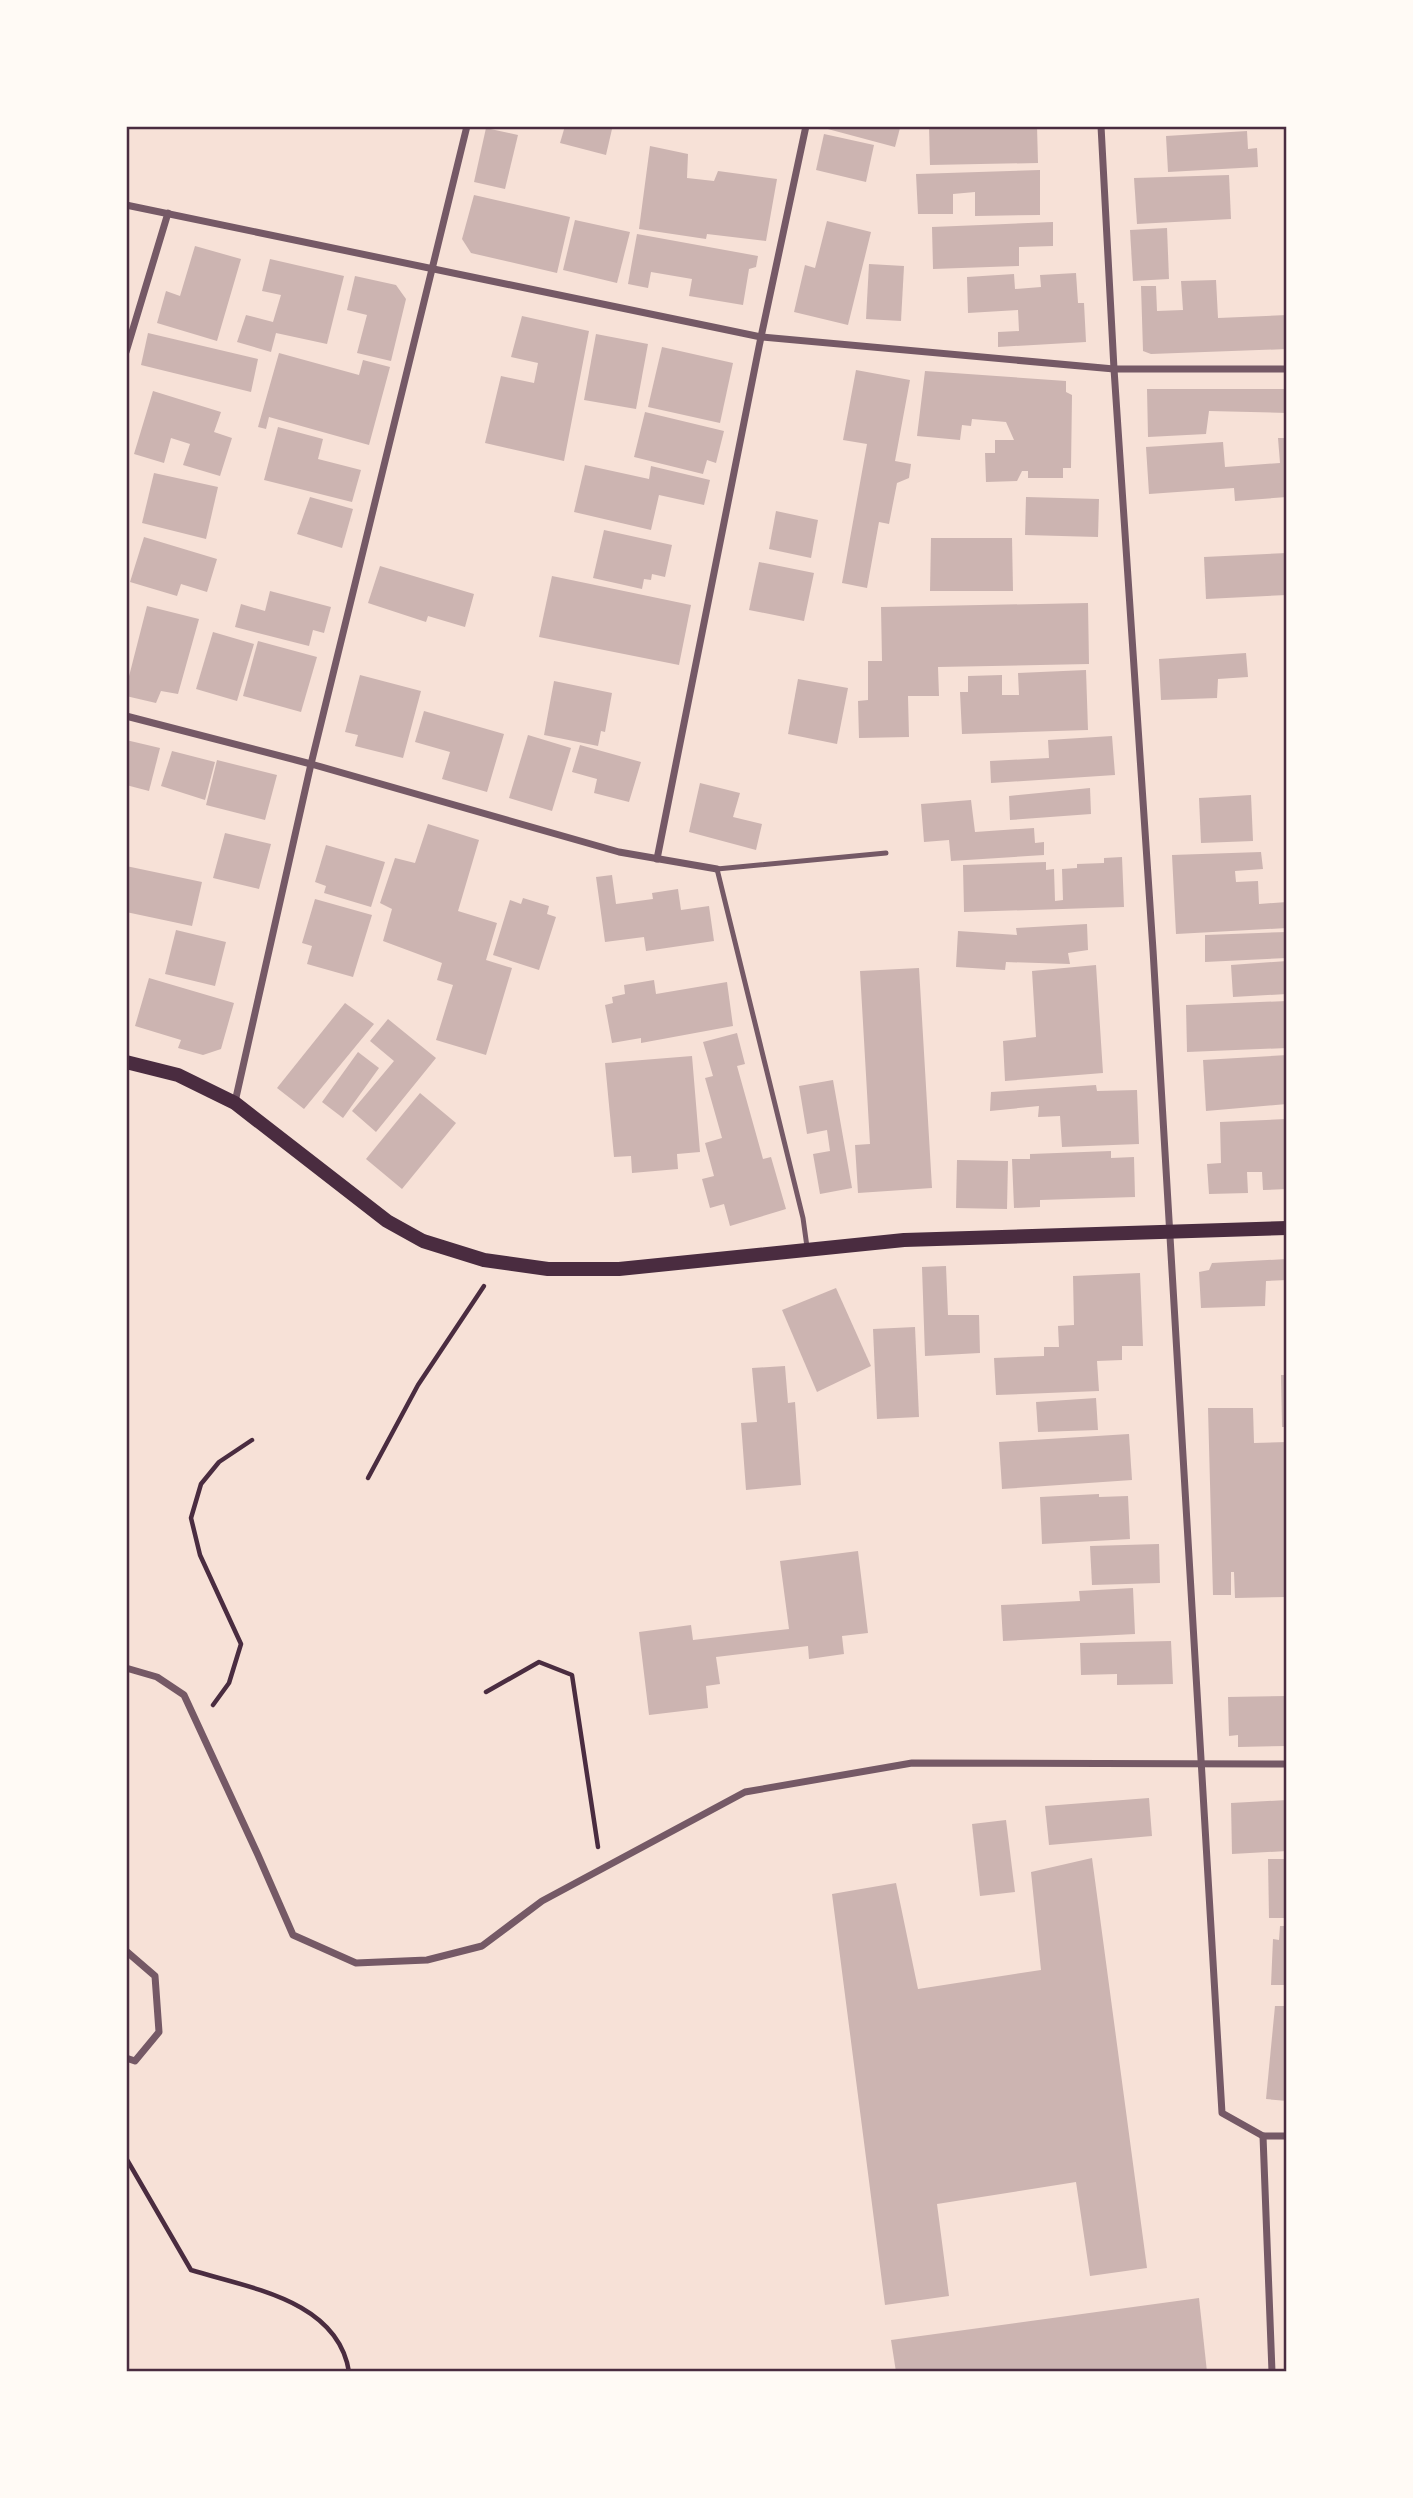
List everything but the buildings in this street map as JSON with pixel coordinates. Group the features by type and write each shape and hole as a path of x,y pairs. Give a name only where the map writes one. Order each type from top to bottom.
{"main road":[{"path":"126,1062 178,1074 234,1103 387,1221 423,1241 484,1260 548,1269 619,1269 904,1240 1287,1228"}],"street":[{"path":"234,1103 311,764 467,126"},
{"path":"657,859 806,126"},
{"path":"1101,126 1222,2113 1263,2136 1287,2136"},
{"path":"126,205 761,337 1114,369 1287,369"},
{"path":"126,352 168,213"},
{"path":"126,716 311,764 606,848 717,869"},
{"path":"126,1668 157,1677 184,1695 293,1935 356,1963 427,1960 482,1946 542,1900 745,1792 912,1763 1287,1764"},
{"path":"126,1951 155,1976 159,2032 135,2061 126,2058"},
{"path":"1263,2136 1272,2372"}],"lane":[{"path":"807,1250 803,1218 717,869 886,853"}],"path":[{"path":"368,1478 418,1385 501,1262"},
{"path":"195,1719 216,1702 229,1683 241,1644 205,1566 191,1518 201,1485 219,1462 252,1440"},
{"path":"486,1692 539,1662 572,1675 601,1869"},
{"path":"126,2158 191,2270 287,2300 329,2328 346,2355 349,2372"}]}
